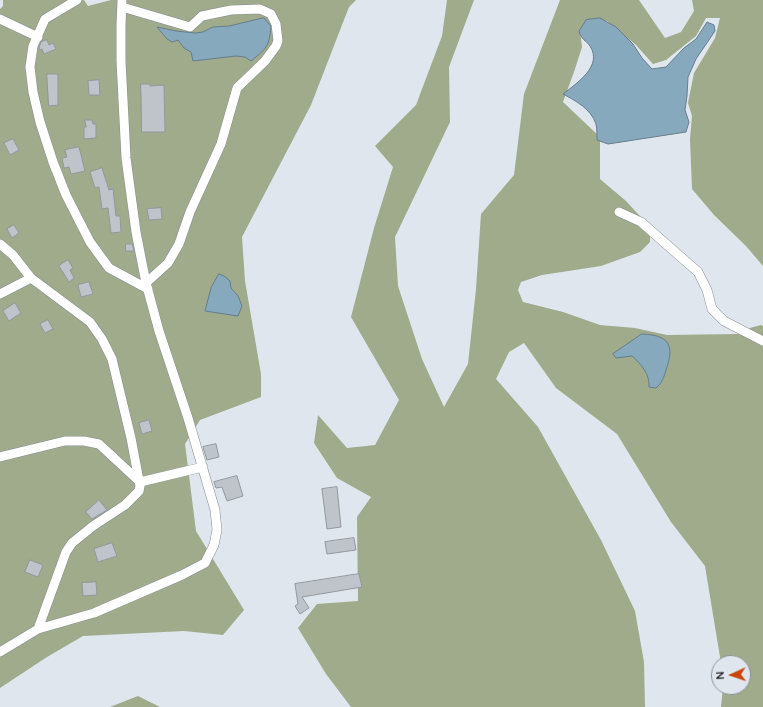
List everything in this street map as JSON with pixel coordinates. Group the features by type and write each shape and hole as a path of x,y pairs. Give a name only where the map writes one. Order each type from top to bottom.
{"street":[{"path":"77,0 45,19 33,46 30,67 33,92 40,122 66,195 90,242 108,268 147,286"},
{"path":"0,652 38,629 94,613 182,575 205,563 214,545 216,530 215,510 188,418 159,331 147,286 136,232 126,158 121,61 122,3 190,27 202,16 231,10 260,9 271,14 276,24 278,36 276,46 265,61 237,88 220,144 190,212 179,244 168,262 147,286"},
{"path":"0,19 38,37"},
{"path":"619,212 641,222 698,272 707,290 712,309 724,321 763,341"},
{"path":"0,244 13,256 31,278 90,322 102,339 112,359 140,482 139,491 125,505 93,526 72,543 66,552 38,629"},
{"path":"0,294 31,278"},
{"path":"0,457 65,441 84,441 99,444 140,482"},
{"path":"140,482 202,467"}],"green space":[{"path":"3,0 84,0 88,6 111,0 356,0 349,7 311,105 242,237 245,281 261,374 261,397 200,420 185,444 196,531 244,610 223,635 184,631 83,636 47,657 0,688 0,9 3,6"},
{"path":"447,0 474,0 449,67 450,122 395,237 398,286 422,359 444,407 468,364 476,289 481,214 514,175 524,94 560,0 639,0 665,38 681,32 694,11 692,0 763,0 763,266 746,246 714,215 692,189 690,139 692,116 688,103 694,73 715,38 720,18 706,18 696,36 666,60 653,64 636,45 607,21 588,20 580,31 582,47 563,102 600,137 600,179 626,201 650,227 650,242 640,252 601,266 542,275 521,282 518,290 523,302 563,312 600,325 635,328 667,335 738,334 750,328 761,325 763,326 763,707 721,707 722,695 751,695 751,655 720,655 705,566 671,522 617,434 556,388 524,343 509,352 496,379 538,427 601,540 635,611 644,662 645,707 351,707 326,674 298,628 317,604 358,601 357,517 371,497 337,478 314,443 318,415 347,448 375,445 399,400 351,317 374,228 393,167 375,146 416,105 442,36"},
{"path":"138,696 160,707 110,707"}],"water":[{"path":"264,18 271,26 268,43 264,50 251,61 245,57 236,56 193,61 191,52 184,48 178,40 172,42 167,39 157,27 195,33 203,32 213,27 229,26"},
{"path":"600,18 616,27 633,44 642,58 652,69 666,67 684,48 696,39 707,22 714,25 715,31 696,59 688,77 685,110 689,122 686,132 608,144 597,140 596,124 591,114 578,103 563,94 575,85 591,67 593,53 590,46 582,38 579,31 586,20"},
{"path":"219,274 230,281 231,288 238,296 242,306 238,316 205,311 211,288"},
{"path":"642,334 664,339 668,343 670,354 669,361 661,382 656,388 649,387 648,378 642,366 632,356 616,358 613,354"}],"building":[{"path":"47,40 49,45 53,43 56,49 44,54 42,49 40,50 39,48 41,42"},
{"path":"47,74 58,74 58,105 49,106"},
{"path":"99,80 100,95 89,95 88,81"},
{"path":"141,84 150,84 150,86 164,85 165,132 142,132"},
{"path":"85,120 92,120 93,124 96,124 96,138 84,139 84,127 86,127"},
{"path":"13,139 19,150 10,155 4,143"},
{"path":"79,147 85,171 71,174 69,167 64,168 62,158 67,157 65,150"},
{"path":"102,168 109,190 113,189 116,216 120,216 121,232 111,233 108,208 102,209 99,187 95,188 90,172"},
{"path":"161,208 162,219 149,220 147,209"},
{"path":"14,225 19,233 12,238 7,229"},
{"path":"126,244 132,244 134,251 126,251"},
{"path":"68,260 73,268 70,270 74,278 69,282 59,266"},
{"path":"89,282 93,294 81,297 78,285"},
{"path":"15,303 21,313 9,321 3,311"},
{"path":"48,320 53,329 45,333 40,324"},
{"path":"149,420 152,431 142,434 139,423"},
{"path":"216,444 219,457 207,460 203,447"},
{"path":"237,476 243,496 227,501 222,487 216,488 214,482"},
{"path":"337,487 341,527 327,529 322,489"},
{"path":"99,500 107,510 92,519 86,512"},
{"path":"354,538 356,550 327,554 325,542"},
{"path":"112,543 117,556 98,562 94,549"},
{"path":"30,560 43,565 38,577 25,572"},
{"path":"359,574 362,587 302,597 309,608 300,614 295,606 298,604 295,584"},
{"path":"96,582 97,595 83,596 82,583"}]}
